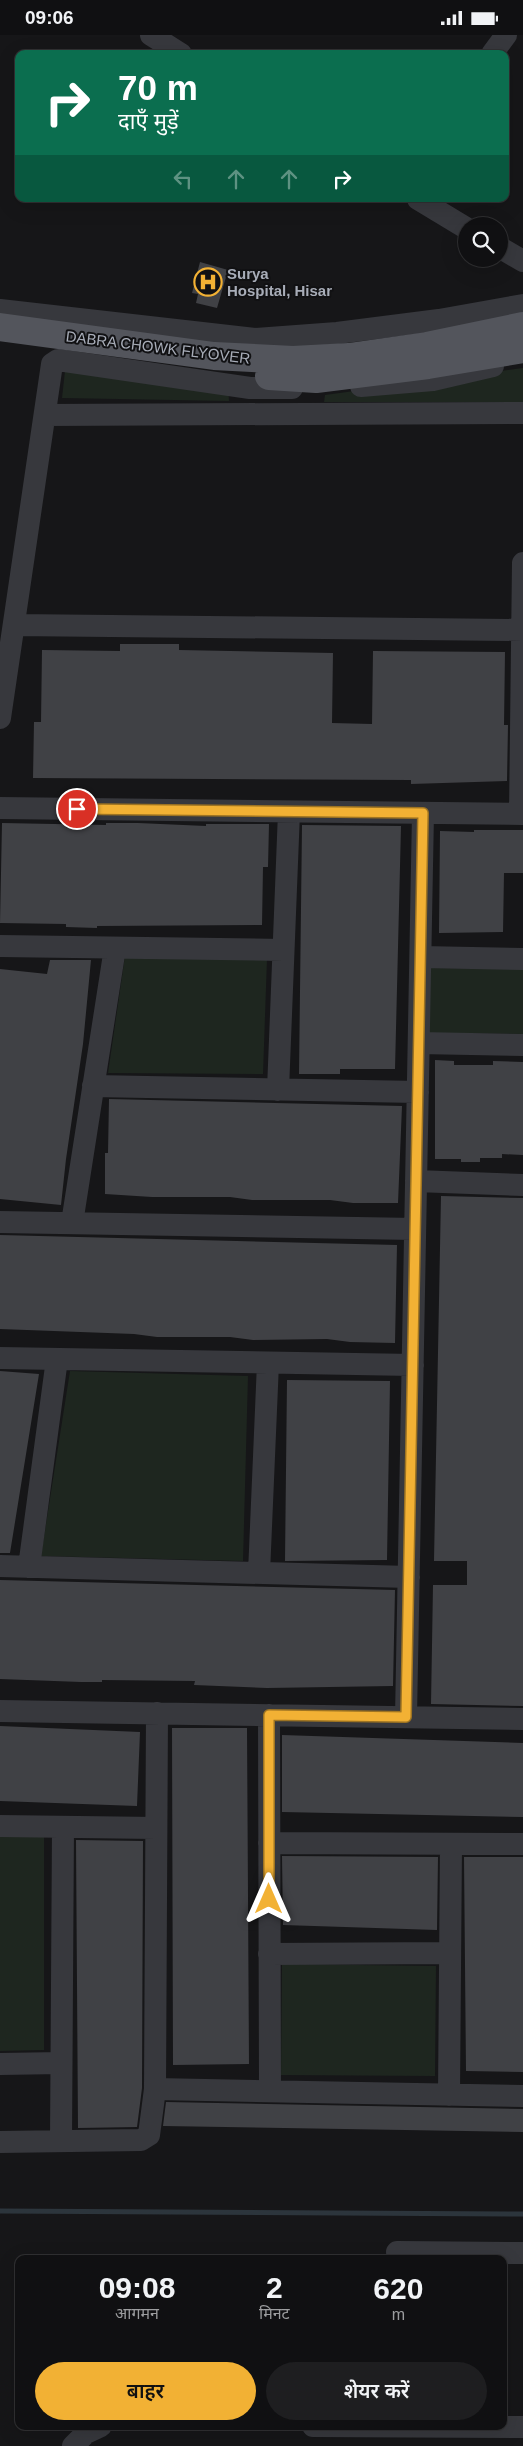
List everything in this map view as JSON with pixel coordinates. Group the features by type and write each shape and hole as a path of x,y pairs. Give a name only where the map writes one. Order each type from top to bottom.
{"main road":[{"name":"DABRA CHOWK FLYOVER","path":"0,327 214,356 293,360 350,357 427,345 523,326"},
{"name":"DABRA CHOWK FLYOVER","path":"0,345 213,373 316,379 428,365 523,349"}],"street":[{"path":"151,35 178,47"},
{"path":"495,50 506,35"},
{"path":"423,202 458,223"},
{"path":"508,252 523,261"},
{"path":"0,310 256,339 337,333 439,320 523,305"},
{"path":"0,718 52,364 58,360 250,388 331,388 433,380 506,363 523,361"},
{"path":"331,413 373,385"},
{"path":"45,415 523,413"},
{"path":"0,808 521,814 523,563"},
{"path":"14,625 522,630"},
{"path":"278,1090 289,811"},
{"path":"406,1717 423,813"},
{"path":"0,946 284,950"},
{"path":"72,1223 115,948"},
{"path":"420,957 523,959"},
{"path":"419,1043 523,1045"},
{"path":"93,1087 418,1092"},
{"path":"416,1181 523,1185"},
{"path":"0,1222 415,1229"},
{"path":"0,1359 413,1365"},
{"path":"29,1567 57,1359"},
{"path":"259,1573 268,1363"},
{"path":"0,1566 409,1577"},
{"path":"0,1711 523,1719"},
{"path":"0,2143 141,2140 149,2135 154,2089 156,1713"},
{"path":"269,1715 270,2091"},
{"path":"0,1826 156,1829"},
{"path":"60,2141 63,1827"},
{"path":"269,1843 523,1844"},
{"path":"449,2095 451,1844"},
{"path":"269,1954 450,1953"},
{"path":"0,2064 61,2063"},
{"path":"154,2089 523,2096"},
{"path":"398,2253 523,2253"},
{"path":"507,2427 523,2427"},
{"path":"75,2445 86,2433 92,2430"}],"shaded area":[{"path":"523,368 523,402 324,402 325,395"},
{"path":"65,371 228,386 229,401 62,398"},
{"path":"125,956 267,959 263,1074 108,1073"},
{"path":"430,968 523,969 523,1034 429,1033"},
{"path":"70,1371 248,1376 243,1561 41,1556"},
{"path":"0,1837 44,1837 44,2050 0,2051"},
{"path":"282,1964 436,1966 435,2076 281,2075"}],"building":[{"path":"200,262 228,270 217,308 196,303 198,294 192,293"},
{"path":"120,644 179,644 179,650 333,653 332,723 372,724 373,651 505,652 504,725 508,725 507,781 411,784 411,780 33,778 34,722 41,722 42,650 120,651"},
{"path":"2,823 106,825 106,823 138,823 206,826 206,824 269,824 268,867 263,867 262,925 97,926 97,928 66,927 66,924 0,923"},
{"path":"302,825 401,826 395,1069 340,1069 340,1074 299,1074"},
{"path":"474,830 523,830 523,873 504,873 503,932 439,933 440,831 474,832"},
{"path":"50,960 91,960 83,1044 61,1205 0,1199 0,969 47,974"},
{"path":"435,1060 454,1061 454,1065 493,1065 493,1061 523,1062 523,1155 502,1154 502,1158 480,1158 480,1162 461,1162 461,1159 435,1159"},
{"path":"109,1099 402,1106 398,1203 353,1203 330,1200 252,1200 230,1197 152,1197 105,1194 105,1153 108,1153"},
{"path":"441,1196 523,1198 523,1706 431,1704 433,1585 467,1585 467,1561 434,1561"},
{"path":"0,1235 397,1245 395,1343 350,1342 327,1339 253,1340 230,1337 157,1337 134,1334 0,1329"},
{"path":"0,1371 39,1374 10,1553 0,1553"},
{"path":"287,1380 390,1381 387,1560 285,1561"},
{"path":"0,1580 395,1590 393,1686 267,1688 194,1685 195,1681 102,1680 102,1682 81,1682 0,1679"},
{"path":"0,1726 140,1732 137,1806 0,1801"},
{"path":"172,1728 247,1728 249,2064 173,2065"},
{"path":"282,1735 523,1743 523,1817 282,1812"},
{"path":"76,1840 143,1841 142,2088 137,2127 78,2128"},
{"path":"282,1856 438,1857 437,1930 283,1925"},
{"path":"464,1857 523,1857 523,2072 466,2071"},
{"path":"166,2102 523,2109 523,2132 163,2126"}],"waterway":[{"path":"0,2211 523,2214"}],"place":[{"name":"Surya Hospital, Hisar","path":"208,282"}],"route":[{"path":"77,809 423,813 406,1717 269,1715 269,1899"}]}
